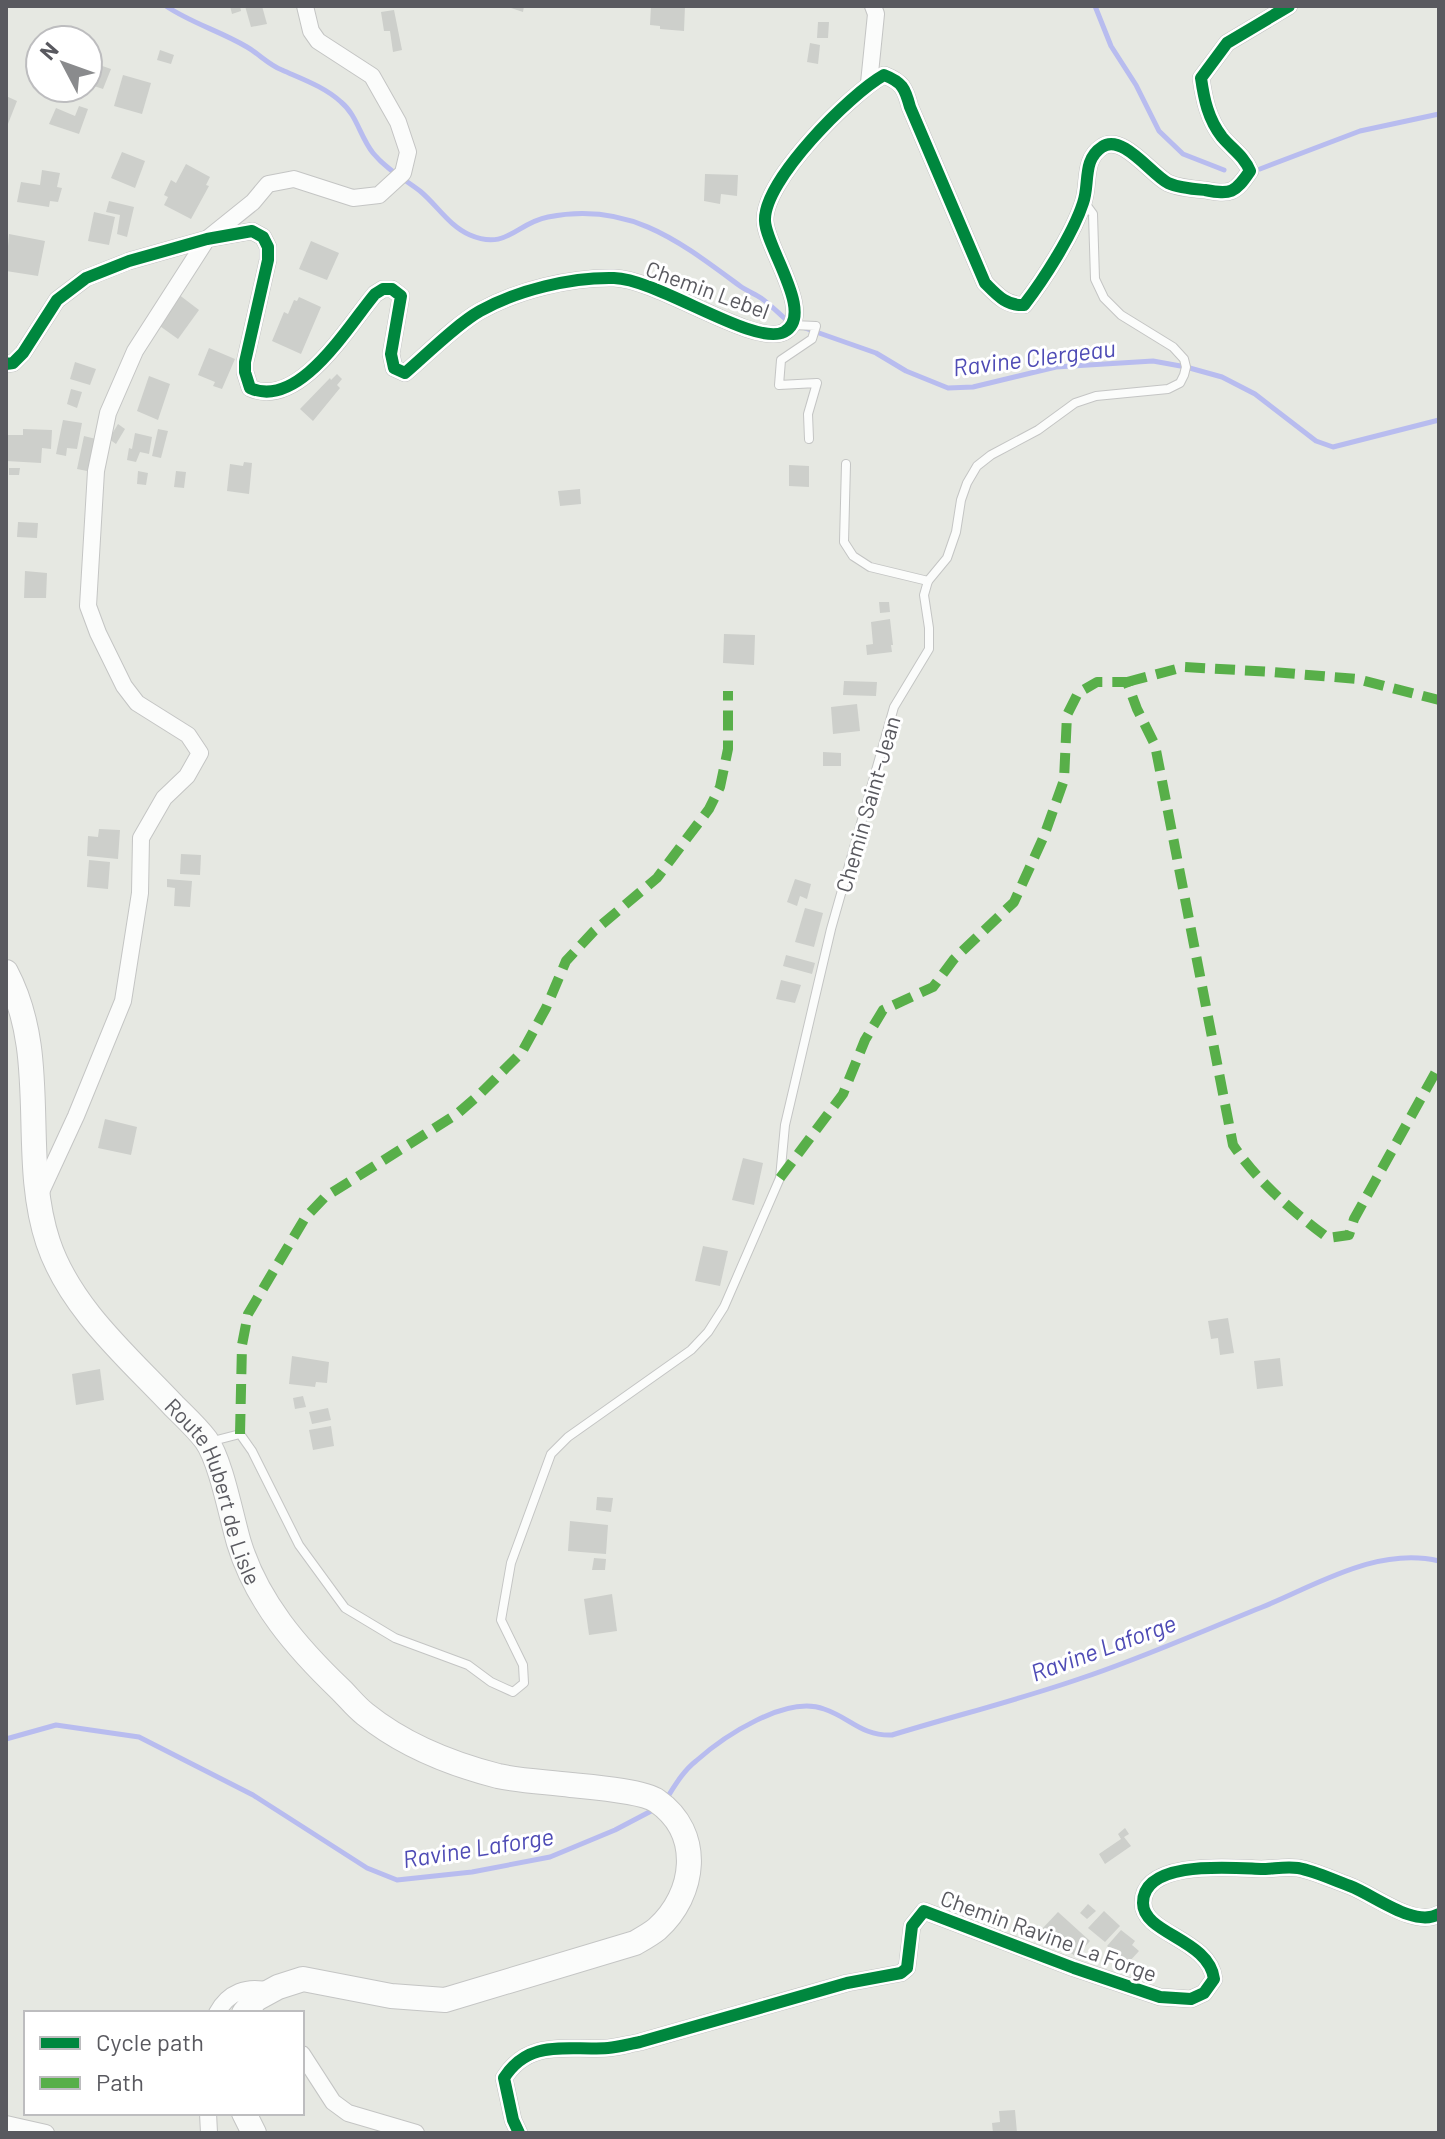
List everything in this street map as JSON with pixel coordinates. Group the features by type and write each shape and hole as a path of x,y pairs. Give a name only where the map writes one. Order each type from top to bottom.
{"main road":[{"name":"Route Hubert de Lisle","path":"6,972 22,1009 33,1064 38,1199 49,1246 72,1291 97,1324 208,1442 240,1547 261,1595 298,1646 365,1714 427,1753 499,1776 598,1788 655,1799 674,1818 690,1856 687,1883 677,1903 658,1928 635,1943 445,2000 391,1996 303,1979 269,1991"},
{"path":"246,2011 256,1999 269,1991"},
{"path":"245,2115 254,2133"}],"street":[{"path":"38,1199 123,1001 140,893 141,838 164,798 187,776 200,753 188,735 161,720 130,694 98,633 88,606 96,471 108,413 135,351 207,239 253,202 268,184 294,179 353,198 379,195 403,173 408,152 398,122 372,76 318,41 311,31 305,6"},
{"path":"869,83 876,14 873,6"},
{"path":"869,83 884,75 900,81 985,283 1006,302 1014,306 1024,305 1047,274 1084,202 1093,154 1105,144 1115,144 1128,150 1165,181 1177,186 1227,194 1239,187 1250,171 1246,159 1220,134 1205,105 1201,78 1227,43 1289,6"},
{"name":"Chemin Lebel","path":"6,364 13,363 23,353 57,300 86,278 129,261 207,239 252,231 263,237 268,247 245,362 250,388 258,392 281,390 309,374 375,294 383,289 392,289 401,296 391,354 394,368 405,373 479,312 523,294 579,281 617,278 686,300 764,335 783,333 793,325 797,313 789,285 770,246 766,209 775,185 788,168 847,102 869,83"},
{"name":"Chemin Ravine La Forge","path":"519,2133 504,2078 522,2057 541,2050 609,2048 640,2042 847,1983 901,1973 907,1968 912,1926 924,1911 1160,1997 1191,1999 1204,1993 1214,1979 1213,1968 1200,1952 1149,1919 1143,1905 1145,1891 1159,1877 1215,1866 1298,1868 1354,1888 1418,1919 1439,1914"},
{"path":"219,2011 230,1996 253,1987 269,1991"},
{"path":"304,2057 333,2102 348,2113 416,2133"},
{"path":"6,2124 46,2133"}],"lane":[{"path":"846,464 844,542 853,556 870,567 928,581 947,558 967,483 977,466 991,455 1038,430 1075,403 1096,396 1168,389 1180,383 1186,367 1184,359 1173,347 1121,315 1104,298 1095,279 1093,214 1084,202"},
{"path":"793,325 816,326 812,339 781,360 779,385 817,383 808,414 809,439"},
{"name":"Chemin Saint-Jean","path":"208,1442 240,1434 252,1451 299,1545 345,1608 395,1638 468,1665 491,1682 513,1692 524,1683 523,1665 501,1620 511,1563 551,1454 592,1419 691,1350 708,1332 724,1307 780,1178 785,1125 831,929 894,707 929,649 924,595 928,581"}],"building":[{"path":"230,6 240,6 241,11 232,14"},
{"path":"245,6 262,6 267,24 251,27"},
{"path":"505,6 524,6 523,12"},
{"path":"651,6 685,6 684,31 650,25"},
{"path":"394,10 402,50 393,52 390,31 384,31 381,12"},
{"path":"818,22 829,22 828,38 817,38"},
{"path":"810,43 820,45 818,64 807,62"},
{"path":"160,50 174,55 171,64 157,60"},
{"path":"104,67 111,69 104,86"},
{"path":"123,75 151,83 142,114 114,106"},
{"path":"6,96 17,101 6,129"},
{"path":"79,106 88,109 79,134 49,124 56,108 75,116"},
{"path":"122,152 145,161 135,188 111,178"},
{"path":"186,164 210,177 206,185 209,186 191,219 164,205 168,197 164,195 171,180 176,183"},
{"path":"42,170 60,173 57,187 62,188 58,202 50,201 49,207 17,202 21,182 40,185"},
{"path":"705,174 738,175 737,196 721,194 720,204 704,201"},
{"path":"109,201 134,207 127,237 117,234 120,215 106,212"},
{"path":"94,212 115,217 109,245 88,241"},
{"path":"9,234 45,241 38,276 6,271"},
{"path":"311,241 339,253 327,280 299,269"},
{"path":"178,294 199,310 178,339 157,324"},
{"path":"299,297 321,307 301,354 272,341 284,312 288,314 294,300 297,301"},
{"path":"209,348 235,359 222,389 213,386 215,382 198,375"},
{"path":"75,362 96,369 90,385 70,379"},
{"path":"337,374 342,379 337,385 340,388 313,421 300,409"},
{"path":"149,376 170,384 158,420 137,411"},
{"path":"71,389 82,392 77,408 67,404"},
{"path":"63,420 82,423 77,449 67,448 66,456 56,454"},
{"path":"118,424 125,429 116,444 109,439"},
{"path":"23,429 52,430 51,449 42,448 41,463 6,461 6,435 23,435"},
{"path":"158,429 168,431 161,458 152,456"},
{"path":"135,433 152,437 149,454 140,452 136,462 127,460"},
{"path":"84,436 96,439 92,472 77,469"},
{"path":"244,462 252,463 249,494 227,491 230,464 243,466"},
{"path":"789,465 809,466 809,487 789,486"},
{"path":"9,468 20,468 19,475 9,475"},
{"path":"138,471 148,473 146,485 137,484"},
{"path":"176,471 186,472 184,488 174,487"},
{"path":"580,489 581,504 560,506 558,491"},
{"path":"18,522 38,523 37,538 17,537"},
{"path":"25,571 47,573 46,598 24,598"},
{"path":"879,602 889,602 890,612 880,613"},
{"path":"890,619 892,652 867,655 866,645 873,644 871,622"},
{"path":"724,634 755,635 754,665 723,663"},
{"path":"844,681 877,682 876,696 843,695"},
{"path":"857,704 860,731 833,734 831,707"},
{"path":"823,752 841,753 841,766 823,766"},
{"path":"99,829 120,830 118,859 87,856 88,836 98,837"},
{"path":"181,854 201,855 200,875 180,874"},
{"path":"89,860 110,862 108,889 87,887"},
{"path":"167,879 192,881 190,907 174,906 175,888 167,887"},
{"path":"795,879 811,884 807,899 800,896 797,906 787,902"},
{"path":"805,908 823,913 814,947 795,942"},
{"path":"786,955 815,963 812,974 783,966"},
{"path":"781,980 801,985 795,1003 776,999"},
{"path":"105,1119 137,1127 131,1155 98,1148"},
{"path":"743,1158 763,1163 754,1205 732,1200"},
{"path":"703,1246 728,1251 720,1286 695,1281"},
{"path":"1228,1318 1234,1353 1220,1355 1218,1338 1211,1339 1208,1321"},
{"path":"292,1356 329,1362 327,1383 316,1382 315,1387 289,1384"},
{"path":"1280,1358 1283,1386 1257,1389 1254,1361"},
{"path":"100,1369 104,1400 76,1405 72,1374"},
{"path":"303,1396 306,1407 295,1409 293,1398"},
{"path":"328,1408 331,1420 312,1424 309,1412"},
{"path":"331,1426 334,1446 313,1450 309,1430"},
{"path":"597,1497 613,1498 611,1512 596,1510"},
{"path":"570,1521 608,1525 606,1554 568,1551"},
{"path":"594,1558 606,1559 605,1570 592,1570"},
{"path":"612,1594 617,1631 589,1635 584,1599"},
{"path":"1125,1828 1129,1834 1124,1837 1131,1846 1105,1864 1099,1854 1121,1839 1118,1834"},
{"path":"1088,1904 1096,1911 1087,1919 1080,1913"},
{"path":"1104,1911 1120,1926 1105,1942 1088,1928"},
{"path":"1058,1912 1090,1941 1076,1957 1042,1929"},
{"path":"1121,1930 1135,1941 1132,1945 1139,1951 1128,1963 1107,1946"},
{"path":"1015,2110 1017,2133 993,2133 992,2123 1000,2122 999,2111"}],"waterway":[{"name":"Ravine Clergeau","path":"166,6 237,41 277,68 335,97 351,113 378,159 470,235 493,240 537,220 577,214 628,220 674,240 761,298 789,322"},
{"path":"1095,6 1111,46 1136,85 1159,131 1183,154 1224,170"},
{"path":"1260,169 1360,131 1439,114"},
{"name":"Ravine Clergeau","path":"802,327 876,353 906,371 948,388 973,387 1056,367 1153,361 1186,367 1222,377 1255,394 1316,441 1333,447 1439,420"},
{"name":"Ravine Laforge","path":"665,1801 687,1770 708,1751 756,1720 774,1713 809,1706 824,1709 872,1733 892,1735 1102,1671 1370,1563 1416,1558 1439,1561"},
{"name":"Ravine Laforge","path":"6,1739 56,1725 139,1737 253,1795 367,1868 397,1880 472,1872 550,1857 615,1830 655,1809"}],"marked path":[{"path":"1127,682 1184,667 1273,672 1357,679 1439,700"},
{"path":"780,1178 843,1094 865,1040 883,1010 933,987 954,959 1014,902 1044,836 1064,780 1067,715 1078,693 1097,682 1127,682 1155,745 1233,1145 1253,1171 1328,1238 1349,1235 1354,1219 1439,1066"},
{"path":"240,1434 242,1345 248,1314 305,1218 325,1197 457,1114 522,1052 546,1008 566,961 594,931 657,878 709,809 720,787 728,749 728,691"}],"cycle path":[{"path":"6,364 13,363 23,353 57,300 86,278 129,261 207,239 252,231 263,237 268,247 268,260 245,372 250,388 268,392 286,387 321,361 375,294 383,289 392,289 401,296 391,354 394,368 405,373 480,311 528,291 597,278 633,281 751,330 770,334 784,332 792,323 795,311 787,280 767,233 765,221 768,204 778,184 811,140 851,100 884,75 895,80 904,90 985,283 1007,302 1024,305 1072,228 1085,196 1089,165 1102,147 1118,145 1168,183 1177,186 1227,192 1240,184 1250,171 1213,123 1201,78 1227,43 1289,6"},
{"path":"519,2133 504,2078 525,2057 550,2049 608,2048 640,2042 847,1983 901,1973 907,1968 912,1926 924,1911 1160,1997 1191,1999 1204,1993 1214,1979 1210,1966 1201,1955 1153,1922 1146,1914 1143,1903 1147,1889 1158,1879 1173,1873 1211,1868 1298,1868 1350,1886 1406,1914 1418,1917 1439,1914"}]}
